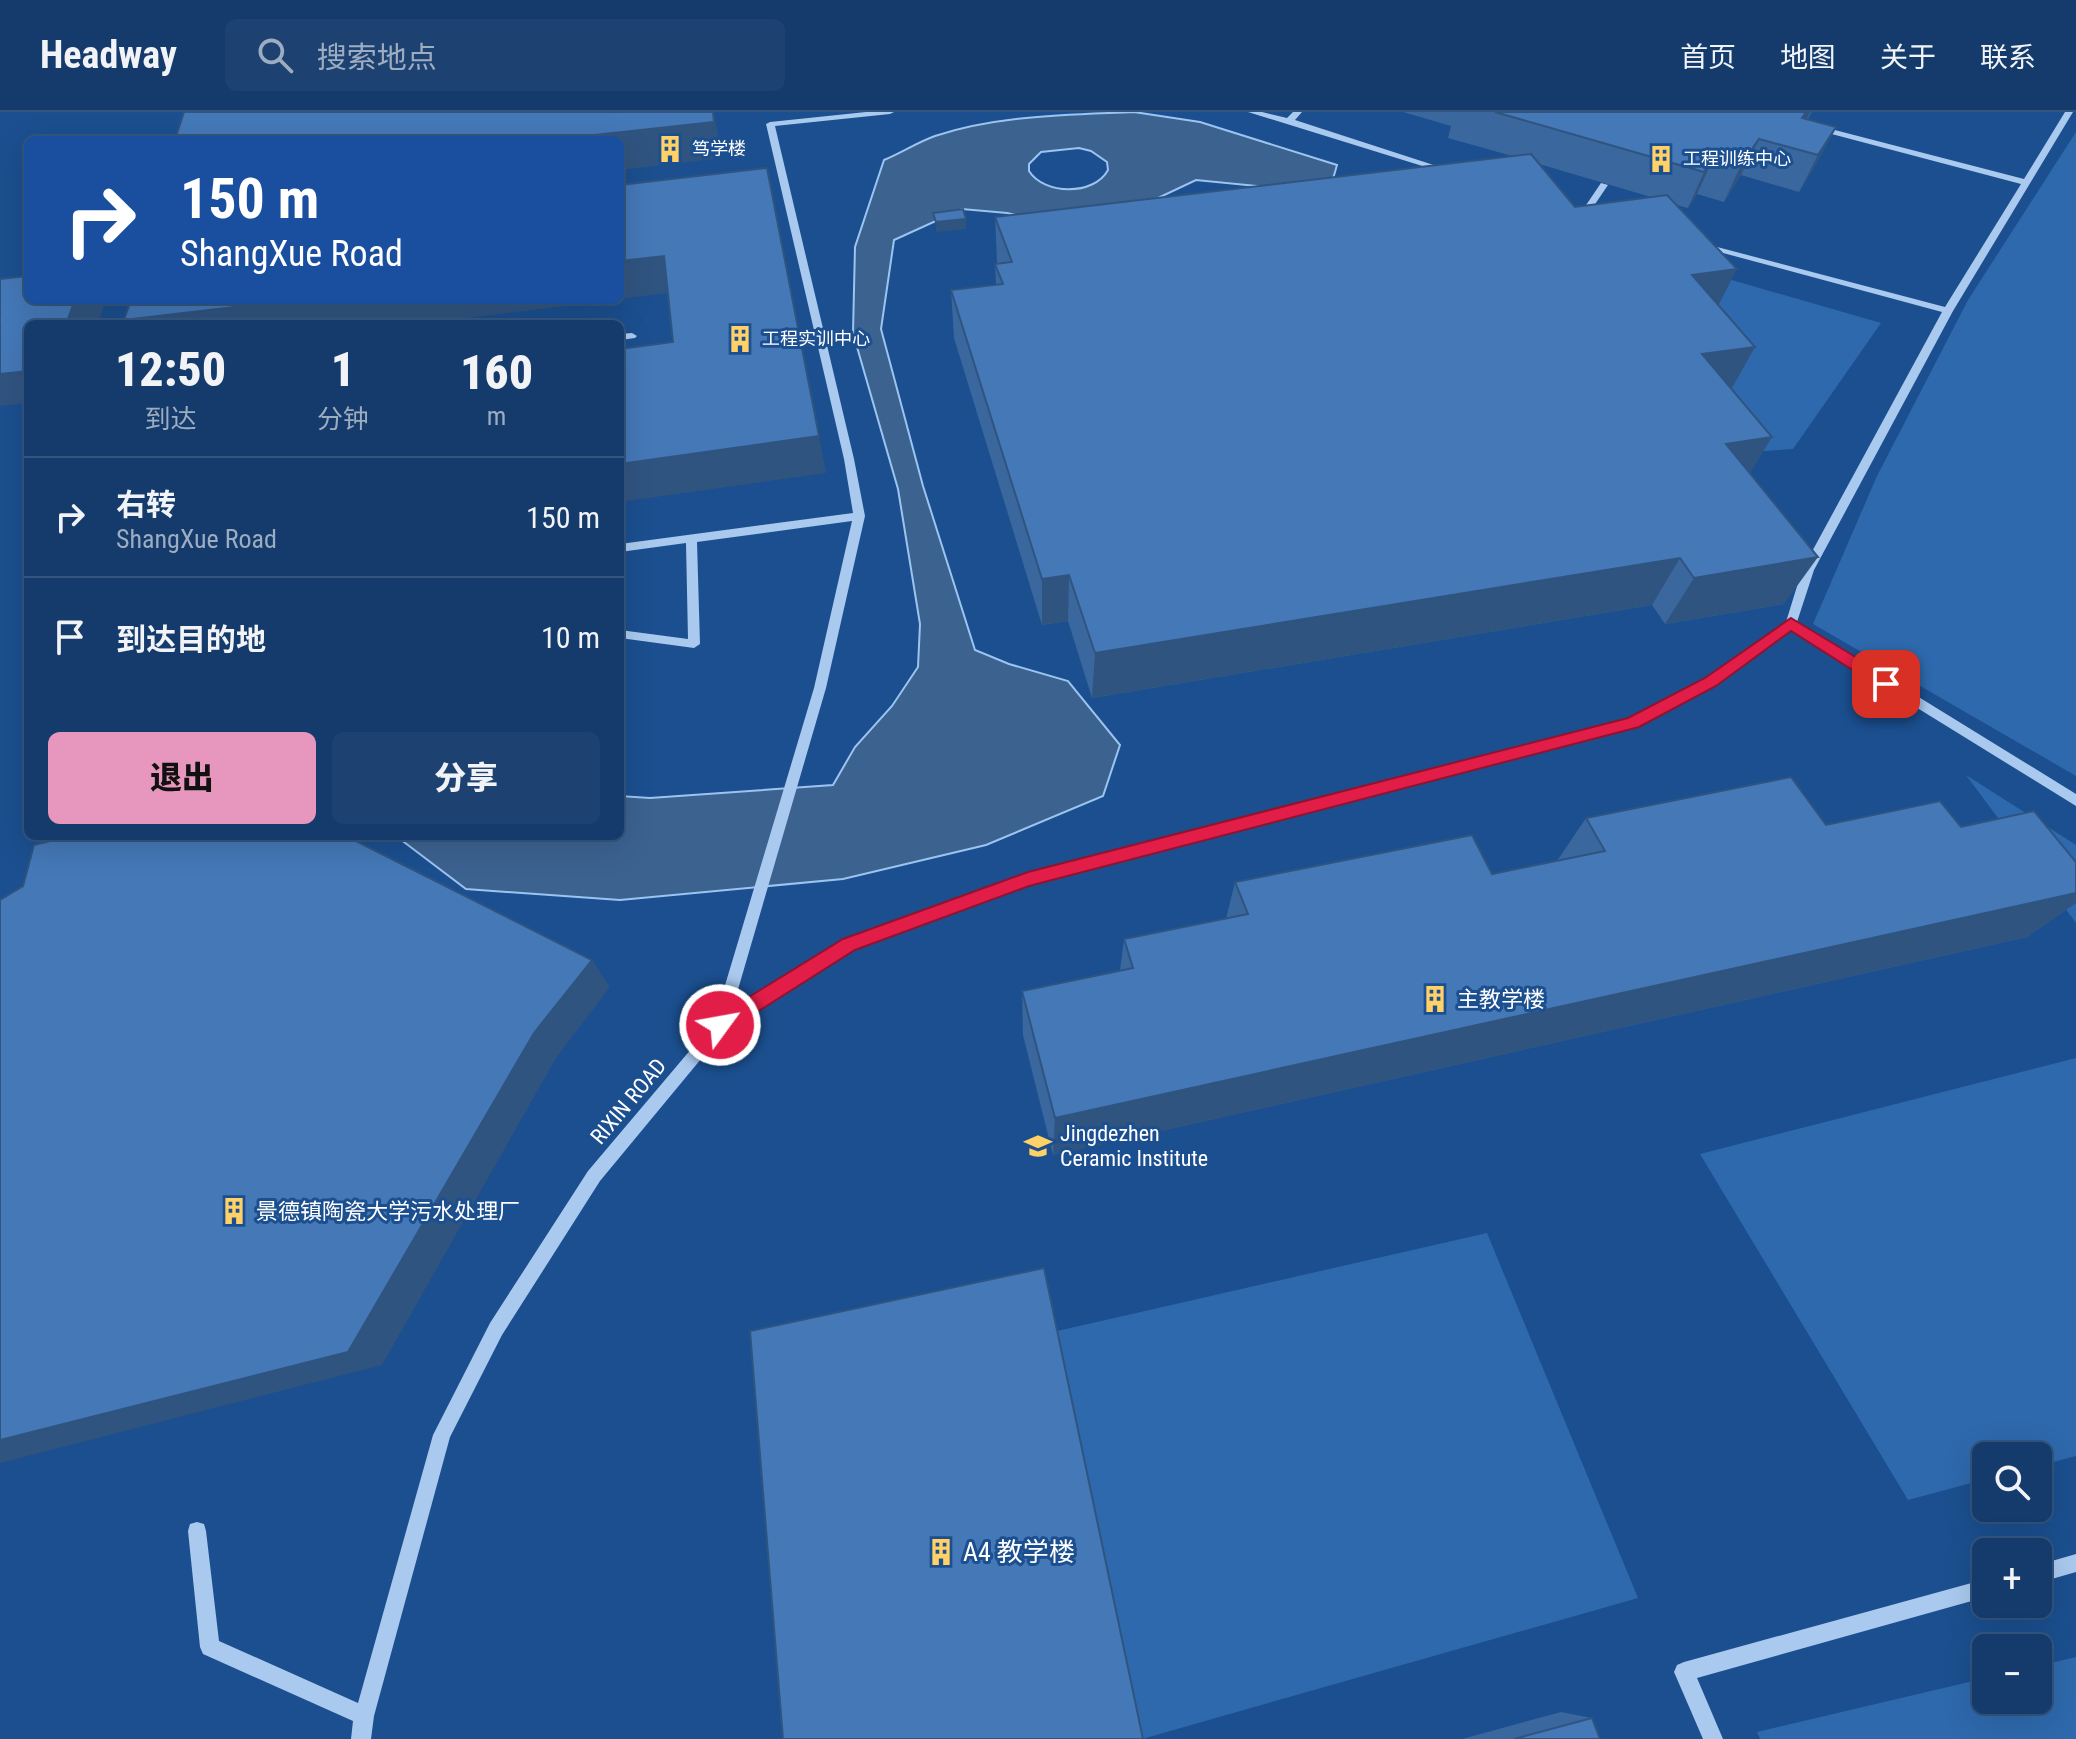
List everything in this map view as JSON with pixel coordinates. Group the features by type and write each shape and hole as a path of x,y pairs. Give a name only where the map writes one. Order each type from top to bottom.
{"lane":[{"path":"720,1025 820,688 859,516 849,459 768,112"},
{"path":"770,124 890,112"},
{"path":"1252,112 1466,177"},
{"path":"1289,121 1298,112"},
{"path":"2069,112 1948,311 1808,570 1791,624 2076,801"},
{"path":"1827,130 2027,183"},
{"path":"767,177 781,176"},
{"path":"1584,214 1604,185"},
{"path":"1570,209 1597,218"},
{"path":"1685,242 1948,311"},
{"path":"624,337 632,336"},
{"path":"624,547 859,516"},
{"path":"624,635 694,644 691,539"},
{"name":"RIXIN ROAD","path":"361,1739 364,1716 442,1435 489,1342 594,1176 720,1025 849,945 1028,879 1633,723 1710,682 1791,624"},
{"path":"197,1531 210,1647 364,1716"},
{"path":"2052,1570 2076,1563"},
{"path":"1713,1739 1684,1672 1972,1592"}],"shaded area":[{"path":"1134,112 1200,122 1337,165 1329,193 1196,180 1158,198 1054,224 1007,213 962,209 894,240 881,329 923,486 975,650 1009,664 1068,681 1120,745 1103,796 986,845 843,879 620,900 466,889 401,840 624,840 624,796 650,798 833,785 855,747 892,706 918,667 920,624 898,489 853,333 855,247 884,160 922,141 959,129 1034,117","holes":["1079,148 1091,151 1107,162 1108,170 1101,178 1081,188 1046,185 1029,171 1029,164 1041,152"]},
{"path":"2076,132 2076,776 1813,624 1877,476 1968,300"},
{"path":"1659,259 1881,323 1793,449 1719,454"},
{"path":"1966,775 2076,845 2076,923"},
{"path":"2076,1058 2076,1456 2052,1462 2052,1442 1972,1442 1972,1483 1908,1500 1700,1154"},
{"path":"1487,1233 1638,1598 1142,1739 1053,1332"},
{"path":"2076,1657 2076,1739 1760,1739 1757,1732 1972,1681 1972,1714 2052,1714 2052,1663"}],"building":[{"name":"笃学楼","path":"184,112 713,112 714,122 586,136 176,136"},
{"path":"1495,112 1806,112 1802,118 1836,127 1818,155 1759,139 1741,165 1714,157 1704,172"},
{"path":"1531,154 1575,207 1667,195 1737,269 1692,275 1755,347 1702,354 1772,437 1726,444 1818,557 1694,578 1680,558 1095,653 1069,575 1042,579 951,290 1003,284 995,264 1012,262 995,217"},
{"name":"工程实训中心","path":"767,168 819,436 624,463 624,348 673,342 664,256 624,261 624,185"},
{"path":"963,209 966,219 936,222 933,213"},
{"path":"24,276 24,304 74,304 68,320 24,320 24,371 0,374 0,279"},
{"path":"130,304 260,304 124,320"},
{"name":"主教学楼","path":"1791,777 1826,825 1940,801 1961,827 2034,811 2076,862 2076,893 1055,1118 1022,991 1133,968 1124,939 1248,914 1235,882 1472,835 1492,874 1605,851 1586,818"},
{"name":"景德镇陶瓷大学污水处理厂","path":"54,840 354,840 592,960 534,1033 348,1352 0,1440 0,900 23,886 34,845"},
{"name":"A4 教学楼","path":"1044,1268 1143,1739 783,1739 750,1331"},
{"path":"1592,1718 1600,1739 1514,1739"}],"place":[{"name":"笃学楼","path":"670,149"},
{"name":"工程训练中心","path":"1661,159"},
{"name":"工程实训中心","path":"740,339"},
{"name":"主教学楼","path":"1435,999"},
{"name":"Jingdezhen Ceramic Institute","path":"1038,1146"},
{"name":"景德镇陶瓷大学污水处理厂","path":"234,1211"},
{"name":"A4 教学楼","path":"941,1552"}],"route":[{"path":"720,1025 849,945 1028,879 1633,723 1710,682 1791,624 1886,684"}]}
